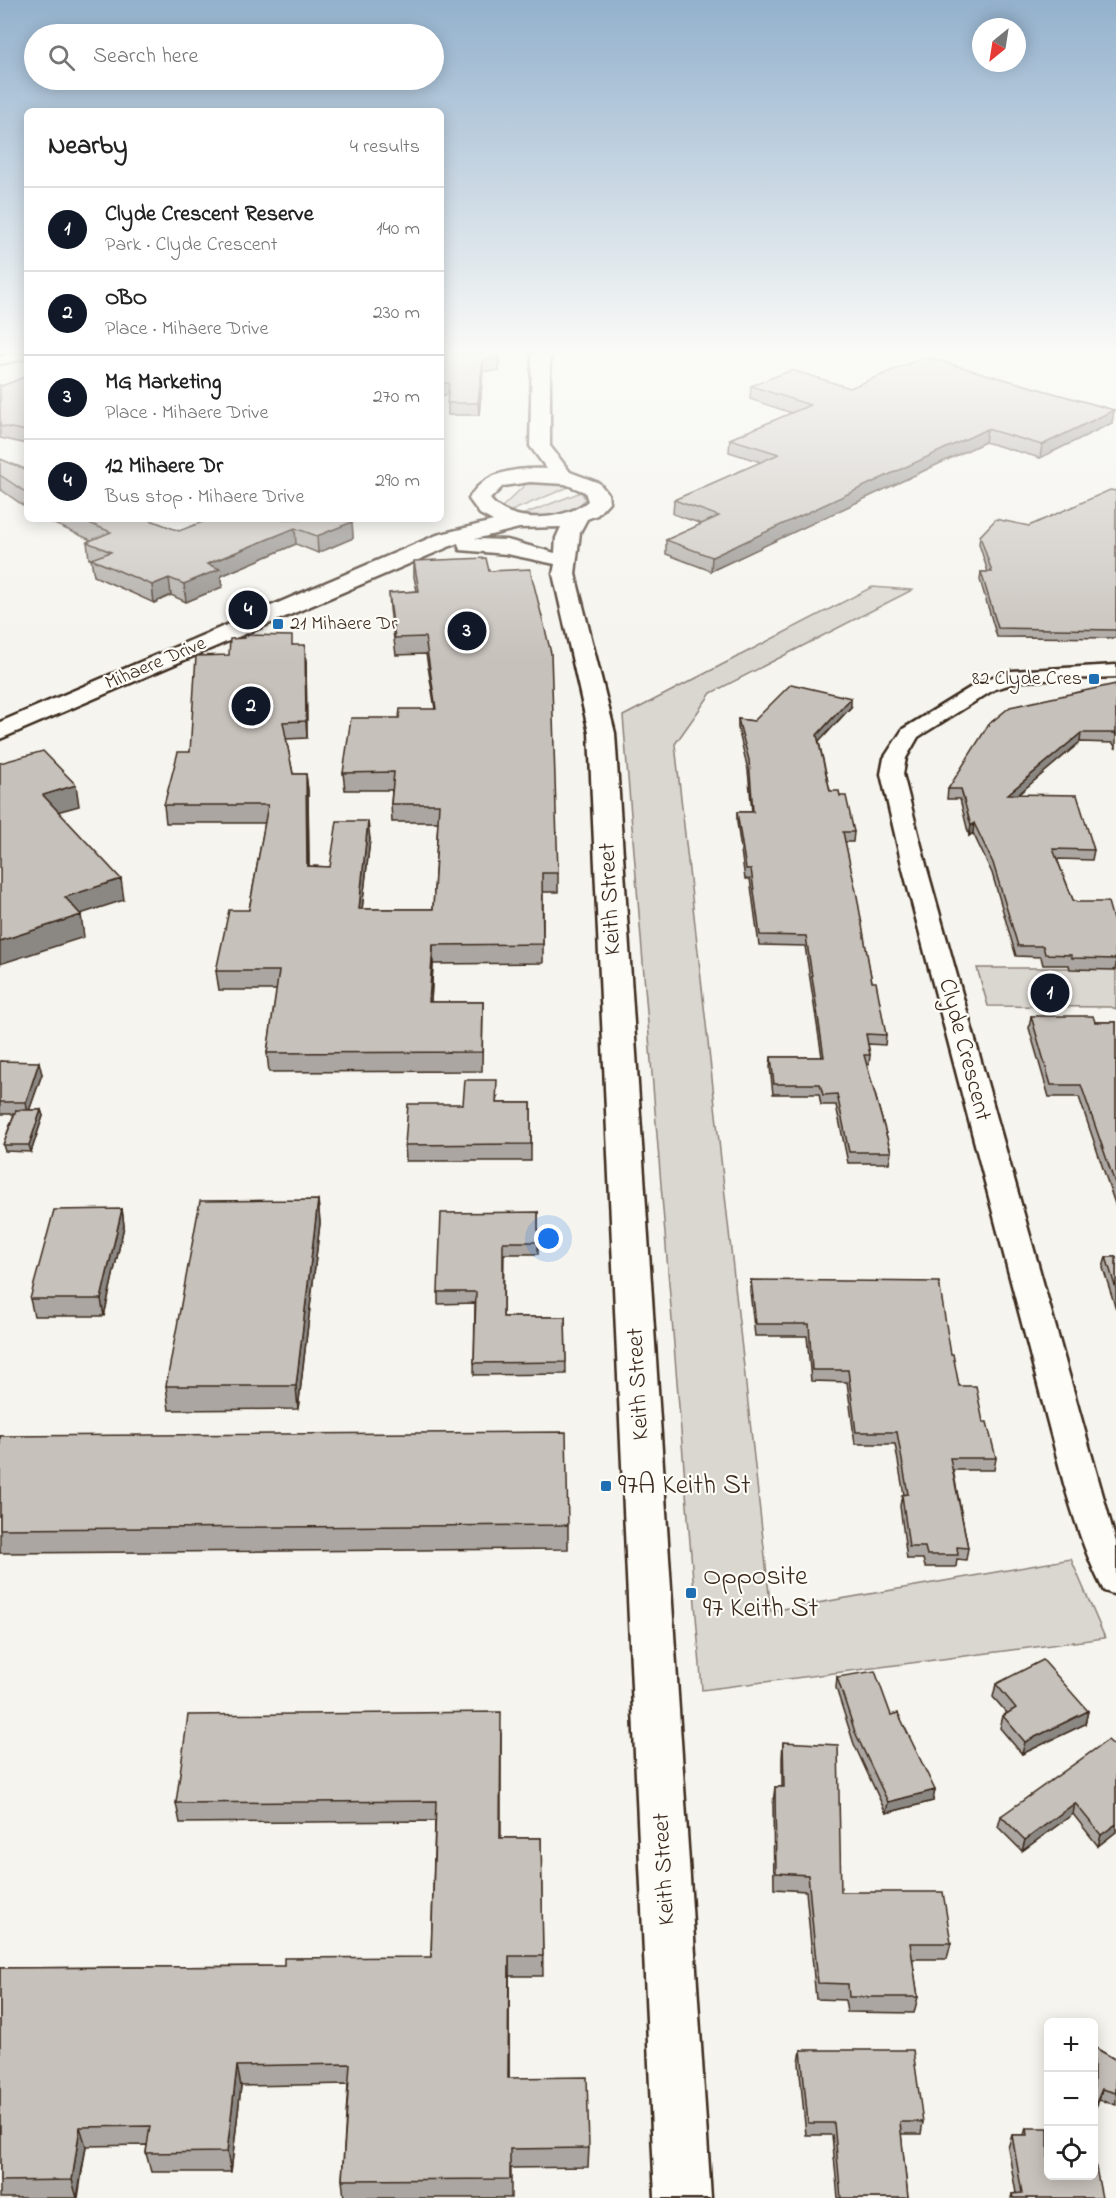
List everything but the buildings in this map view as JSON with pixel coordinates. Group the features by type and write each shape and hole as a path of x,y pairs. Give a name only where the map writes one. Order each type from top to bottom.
{"street":[{"path":"511,478 530,457"},
{"path":"548,457 563,477"},
{"path":"511,478 538,475 563,477"},
{"name":"Keith Street","path":"557,566 567,560 564,544 568,530 579,516 596,507 599,496 587,484 563,477"},
{"name":"Mihaere Drive","path":"445,540 478,512 481,505 479,499 481,493 487,487 511,478"},
{"path":"481,505 504,518 521,521 552,522 579,516"},
{"name":"Keith Street","path":"521,521 546,549 557,566 602,733 683,2198"},
{"name":"Mihaere Drive","path":"0,731 445,540 521,521"},
{"path":"418,551 489,545 527,550 557,566"},
{"name":"Clyde Crescent","path":"1116,671 1019,675 988,685 910,733 895,758 892,774 915,869 1081,1484 1099,1543 1116,1581"}],"shaded area":[{"path":"542,482 571,486 509,512 501,508 527,483"},
{"path":"581,492 585,499 573,510 548,516 522,515"},
{"path":"872,587 912,590 711,693 675,744 771,1611 1071,1559 1105,1638 702,1690 623,716"},
{"path":"977,968 1116,968 1116,1009 1111,1007 988,1006"}],"place":[{"name":"12 Mihaere Dr","path":"248,610"},
{"name":"21 Mihaere Dr","path":"278,624"},
{"name":"MG Marketing","path":"467,631"},
{"name":"82 Clyde Cres","path":"1094,679"},
{"name":"OBO","path":"251,706"},
{"name":"Clyde Crescent Reserve","path":"1050,993"},
{"name":"97A Keith St","path":"606,1486"},
{"name":"Opposite 97 Keith St","path":"691,1593"}]}
